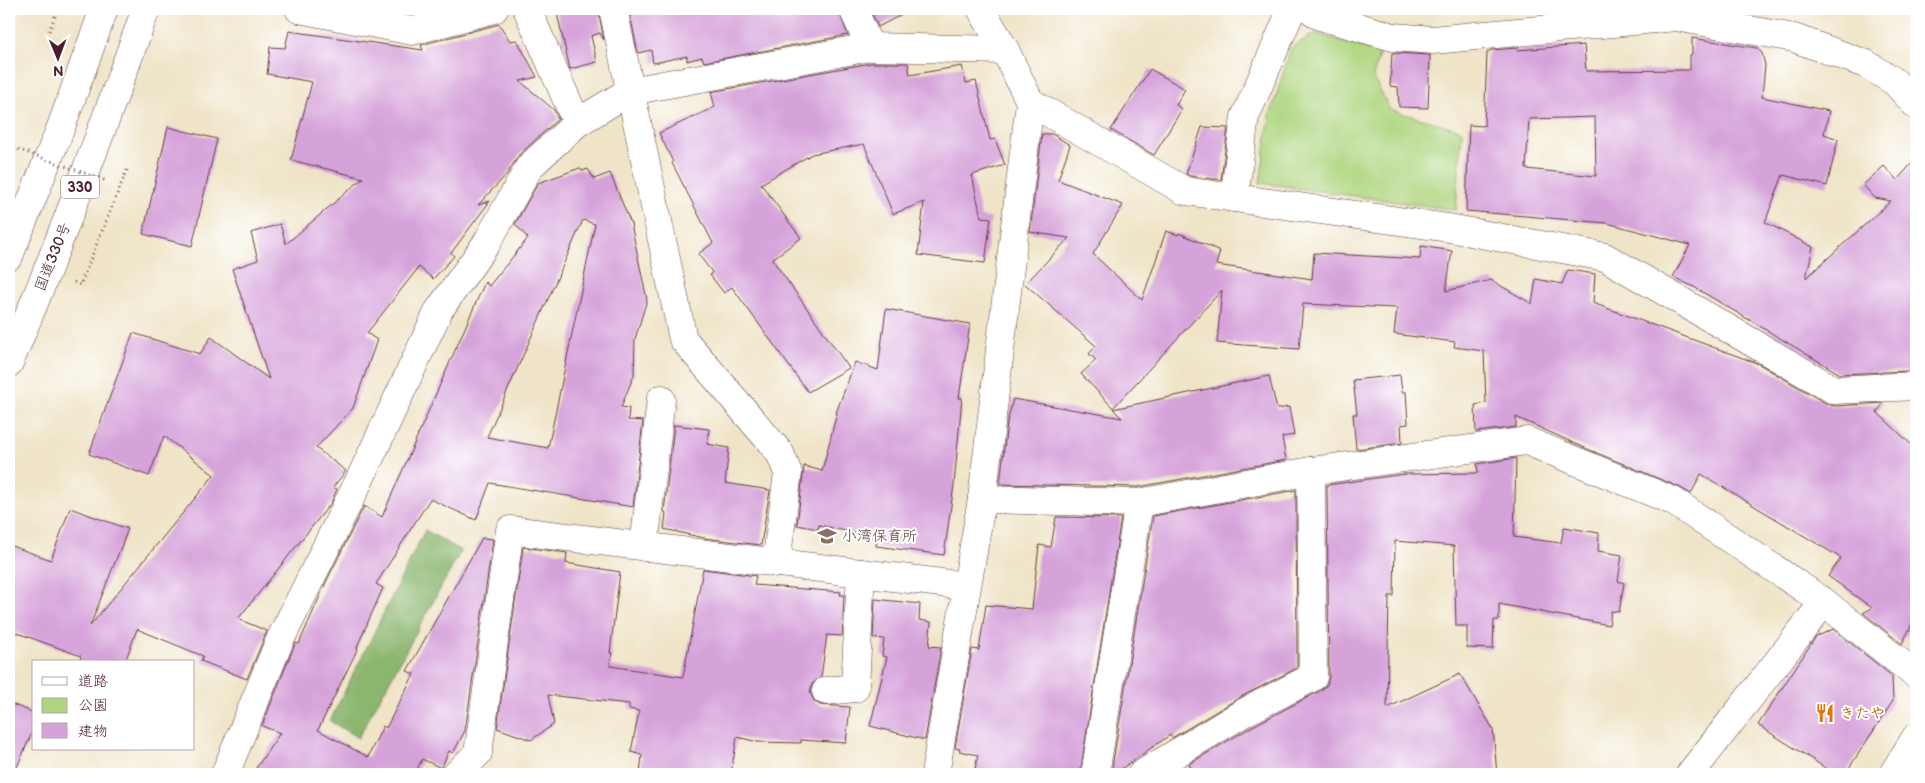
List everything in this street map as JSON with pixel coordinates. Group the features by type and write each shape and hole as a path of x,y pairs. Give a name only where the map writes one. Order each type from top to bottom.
{"main road":[{"name":"330","path":"9,256 61,127 104,9"},
{"name":"国道330号","path":"9,363 44,281 146,9"},
{"path":"299,9 412,31 494,9"},
{"path":"527,9 577,123"},
{"path":"613,9 683,339 780,453 788,473 776,563"},
{"path":"853,9 870,47"},
{"path":"935,774 982,499 1030,102 1006,50 982,9"},
{"path":"1234,198 1246,117 1292,9"},
{"path":"1310,9 1320,16 1394,37 1433,40 1676,13 1794,38 1866,64 1895,82 1916,105"},
{"path":"225,774 280,640 359,481 438,310 486,244 530,166 577,123 630,91 870,47 1006,50"},
{"path":"1030,102 1185,191 1449,228 1605,257 1834,390 1916,386"},
{"path":"644,547 661,399"},
{"path":"982,499 1139,503 1311,471 1527,441 1673,501 1824,602 1916,675"},
{"path":"1142,774 1245,712 1313,677 1311,471"},
{"path":"1095,774 1139,503"},
{"path":"457,774 478,753 510,530 966,586"},
{"path":"826,691 855,688 861,573"},
{"path":"1690,774 1824,602"},
{"path":"1893,774 1916,737"}],"path":[{"path":"49,31 58,9"},
{"path":"9,146 106,181"}],"green space":[{"path":"1315,33 1380,52 1373,76 1390,110 1462,130 1456,210 1260,183 1270,116 1291,48"},
{"path":"425,530 461,551 358,738 330,721"}],"building":[{"path":"408,9 435,9 411,15"},
{"path":"556,9 598,9 604,40 600,33 591,36 597,62 570,69"},
{"path":"629,9 838,9 848,35 704,62 702,57 687,61 687,56 653,63 651,50 638,53"},
{"path":"870,9 912,9 878,27"},
{"path":"499,24 510,41 517,40 537,77 520,81 554,110 558,119 519,155 507,174 478,205 490,201 451,253 454,256 433,279 419,267 367,333 377,340 353,408 316,448 346,471 333,487 337,489 331,503 238,619 267,631 247,679 201,661 203,656 137,629 126,660 80,660 81,656 9,630 9,545 51,560 70,508 128,529 90,626 214,475 164,436 149,476 89,454 133,333 200,354 211,337 269,379 232,269 258,260 251,233 280,224 286,244 363,178 291,160 312,82 267,74 270,47 285,48 289,31 423,50 421,45"},
{"path":"1692,38 1757,48 1762,53 1765,65 1762,97 1829,111 1824,134 1838,139 1827,186 1783,175 1765,222 1813,247 1806,278 1891,201 1875,198 1863,185 1884,166 1897,180 1916,159 1916,360 1908,371 1840,374 1694,287 1673,277 1690,245 1607,223 1466,211 1469,125 1484,126 1487,53 1491,50 1584,45 1586,71 1690,70 1690,55 1692,54","holes":["1595,117 1596,176 1526,169 1529,119"]},
{"path":"1392,53 1430,55 1428,108 1399,107 1398,87 1390,86"},
{"path":"871,63 908,63 910,75 962,66 966,83 976,81 990,140 995,139 1005,165 972,175 981,217 991,218 985,263 918,255 924,202 893,214 864,144 812,154 761,184 801,238 772,259 849,368 808,392 732,287 724,293 710,275 712,272 698,254 713,243 672,163 659,133 715,107 711,92"},
{"path":"1150,69 1185,89 1176,105 1182,109 1154,155 1111,130"},
{"path":"168,127 217,139 192,246 143,234"},
{"path":"1202,127 1228,128 1221,180 1186,174"},
{"path":"1042,134 1052,134 1070,145 1058,180 1123,205 1093,254 1142,300 1166,231 1178,235 1179,233 1220,251 1216,265 1312,279 1314,253 1420,259 1421,246 1452,251 1446,291 1491,280 1532,304 1536,279 1562,284 1568,270 1595,274 1593,303 1759,364 1827,404 1835,406 1884,403 1877,412 1916,449 1916,616 1902,644 1863,613 1872,608 1828,576 1841,558 1701,474 1691,494 1679,487 1516,417 1516,427 1476,432 1475,405 1486,403 1484,351 1454,347 1455,342 1394,334 1397,308 1303,304 1299,349 1217,343 1222,290 1113,408 1081,374 1096,360 1089,354 1096,346 1025,284 1069,238 1030,232"},
{"path":"580,168 582,171 588,169 594,179 610,173 631,224 647,300 635,339 634,375 621,407 629,408 628,420 643,421 633,507 490,483 476,520 430,499 376,584 383,588 358,648 318,730 368,757 383,726 386,728 414,674 407,671 482,538 493,539 465,731 453,753 449,751 441,768 422,759 415,774 252,774 280,733 262,726 294,646 296,643 299,644 327,580 364,506 382,517 485,282 489,286 528,238 515,224 538,183","holes":["583,220 595,224 548,448 487,437"]},
{"path":"886,309 970,324 959,398 962,398 954,485 944,555 876,546 877,538 819,525 818,529 797,525 804,466 822,471 836,413 855,362 878,370"},
{"path":"1400,375 1402,392 1406,392 1408,424 1401,425 1402,443 1356,449 1353,414 1357,414 1353,380"},
{"path":"1269,376 1277,409 1289,407 1294,435 1282,437 1286,460 1138,487 1000,484 1007,423 1013,399 1122,418 1113,409"},
{"path":"674,425 709,429 707,444 729,448 725,483 770,490 761,545 704,538 664,529 666,513 664,512"},
{"path":"1516,458 1514,537 1561,543 1564,527 1599,533 1598,551 1622,555 1618,581 1624,583 1619,612 1611,611 1609,625 1499,604 1499,620 1494,620 1493,649 1467,648 1467,626 1456,626 1454,546 1395,541 1394,596 1389,596 1387,708 1460,674 1493,729 1497,774 1195,774 1189,764 1253,726 1320,691 1327,685 1329,677 1327,485 1405,474 1478,473 1477,464"},
{"path":"1296,490 1297,668 1237,699 1172,738 1170,735 1114,774 1111,774 1153,516"},
{"path":"1056,517 1121,518 1080,774 974,774 978,755 959,751 960,749 955,748 972,649 979,650 986,605 1032,609 1039,545 1051,547"},
{"path":"523,547 567,553 566,563 620,572 610,666 683,677 703,569 756,576 754,585 841,592 840,595 844,595 842,636 827,635 821,677 812,684 810,692 814,701 820,705 850,707 846,743 801,740 801,743 758,742 737,737 731,774 640,774 642,755 631,752 639,711 629,709 629,704 548,695 554,724 531,740 497,728"},
{"path":"875,599 920,604 919,620 931,622 929,646 941,647 925,740 870,726 887,657 882,656 884,639 873,638"},
{"name":"きたや","path":"1833,629 1892,676 1893,701 1845,774 1835,774 1758,725 1816,637"},
{"path":"9,703 32,712 32,733 14,774 9,774"}],"place":[{"name":"小湾保育所","path":"827,536"},
{"name":"きたや","path":"1825,713"}]}
